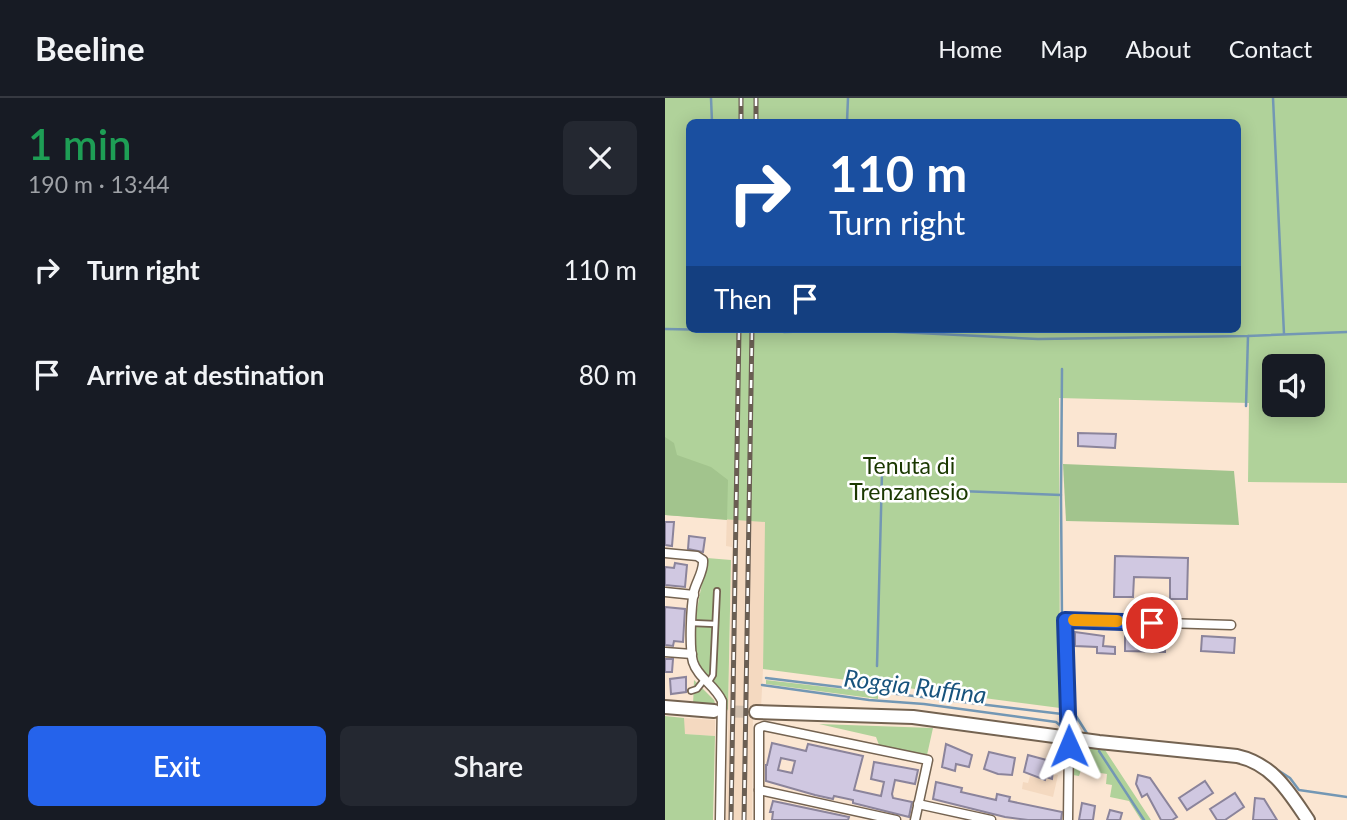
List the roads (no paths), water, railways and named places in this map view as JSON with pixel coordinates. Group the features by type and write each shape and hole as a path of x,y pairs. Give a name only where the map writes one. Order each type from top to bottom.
{"street":[{"path":"665,553 702,558 703,568 694,595 692,654 696,669 720,696 722,706 720,820"},
{"path":"665,593 694,595"},
{"path":"1068,820 1069,738 1065,620 1231,625"},
{"path":"665,652 692,654"},
{"path":"665,707 714,711"},
{"path":"756,712 913,717 1245,759 1278,778 1308,820"},
{"path":"759,820 759,728 764,726 881,748 928,760 915,820"},
{"path":"759,790 896,820"},
{"path":"918,804 991,820"}],"lane":[{"path":"691,691 713,675 717,591"},
{"path":"692,623 715,624"}],"waterway":[{"path":"711,98 712,119"},
{"path":"847,119 848,98"},
{"path":"1273,98 1284,334"},
{"path":"665,329 686,329"},
{"path":"919,333 1038,339 1347,332"},
{"path":"1246,406 1248,336"},
{"path":"1061,495 1062,369"},
{"path":"877,666 882,473"},
{"path":"882,488 1061,495 1062,620"},
{"path":"1062,637 1062,668"},
{"path":"766,678 1062,714"},
{"name":"Roggia Ruffina","path":"762,685 1056,722 1062,727"},
{"path":"1076,716 1088,735"},
{"path":"1099,751 1144,820"},
{"path":"1264,761 1290,778 1299,790 1347,797"}],"tunnel":[{"path":"714,711 756,712"}],"railway":[{"path":"741,98 741,119"},
{"path":"756,98 756,119"},
{"path":"731,820 739,333"},
{"path":"744,820 752,333"}],"park label":[{"name":"Tenuta di Trenzanesio","path":"909,479"}]}
